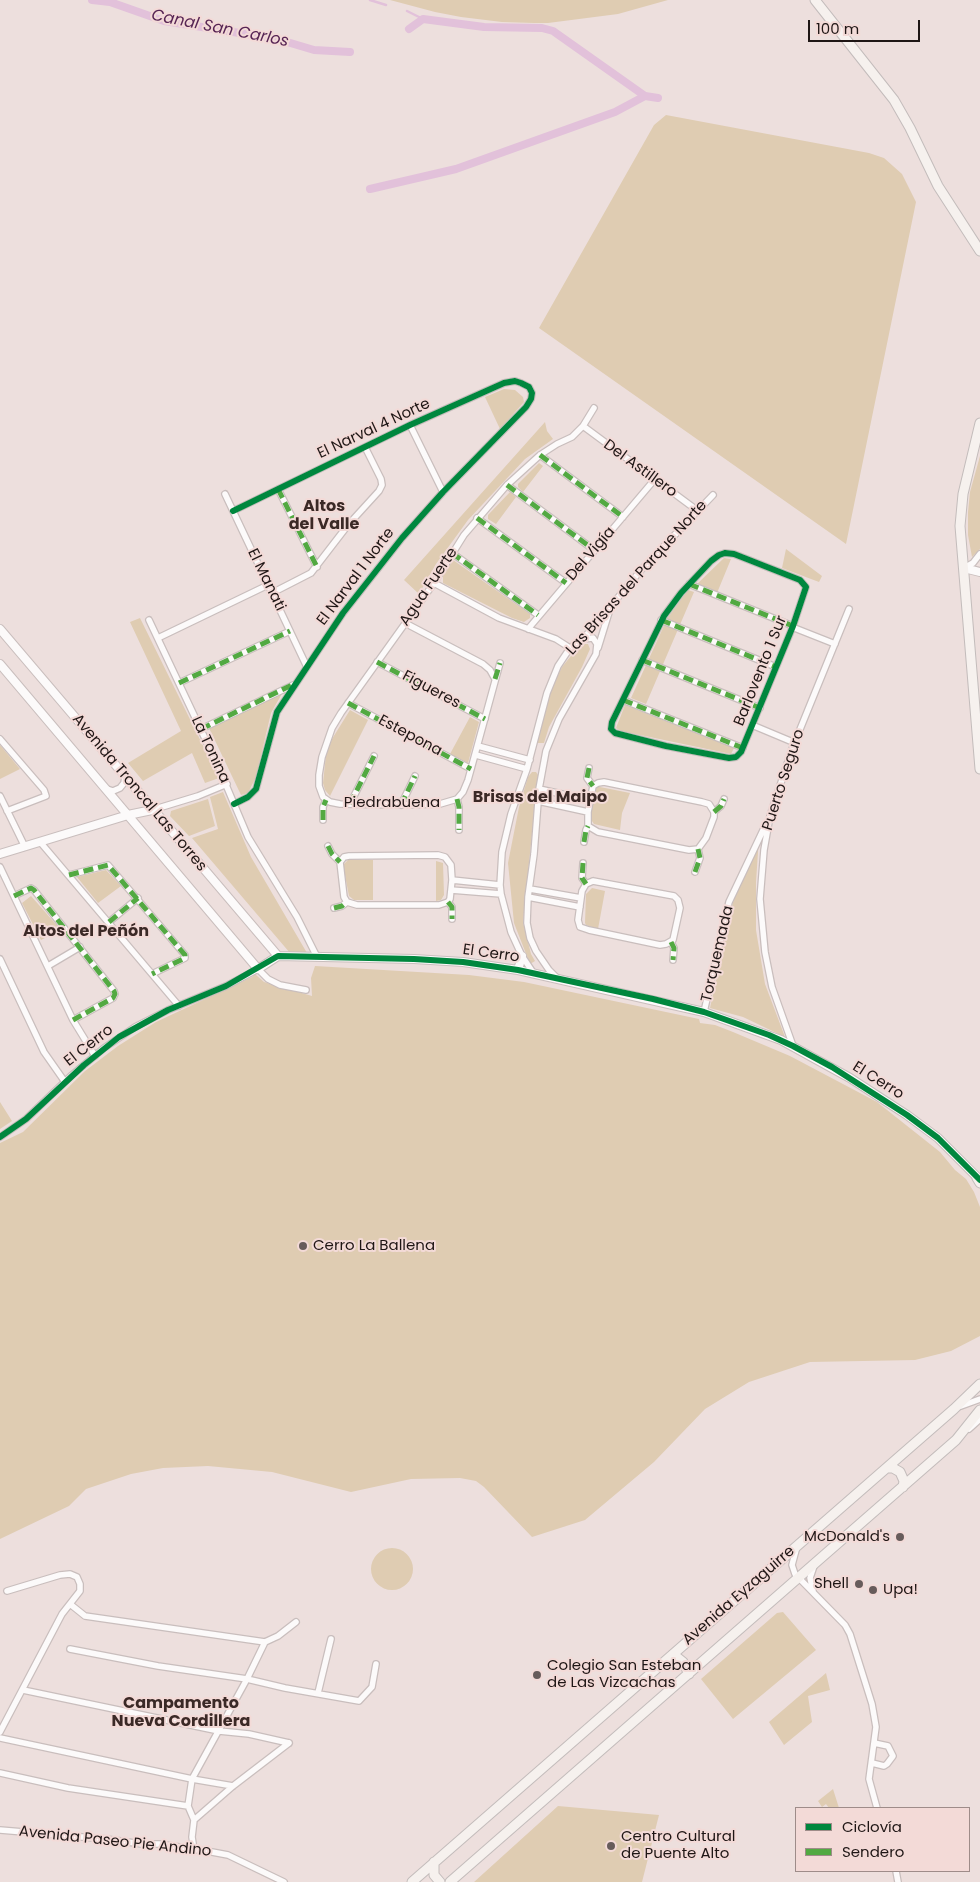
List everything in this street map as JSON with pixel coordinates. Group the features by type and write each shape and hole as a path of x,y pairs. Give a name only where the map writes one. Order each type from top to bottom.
{"main road":[{"path":"814,0 894,100 938,186 980,251"},
{"path":"980,423 961,504 960,526 980,767"},
{"name":"Avenida Eyzaguirre","path":"412,1882 887,1468 980,1384"},
{"name":"Avenida Eyzaguirre","path":"450,1882 956,1440 980,1410"},
{"path":"887,1468 893,1468 900,1472 903,1477 903,1486"},
{"path":"673,1654 683,1662 688,1674"},
{"path":"434,1862 434,1875 440,1882"}],"street":[{"name":"El Narval 4 Norte","path":"233,511 410,425 504,383 515,381 529,387"},
{"name":"El Narval 1 Norte","path":"234,804 248,797 256,789 277,712 362,587 443,492 526,407 532,393 529,387"},
{"name":"Agua Fuerte","path":"326,800 319,786 322,757 332,728 348,703 434,583 452,553 477,518 507,485 540,455 572,437 583,426 594,408"},
{"path":"410,425 443,492"},
{"name":"Del Astillero","path":"583,426 698,511"},
{"path":"272,593 306,577 317,567 348,524 381,488 381,479 365,447"},
{"path":"540,455 623,517"},
{"name":"Del Vigía","path":"528,629 655,479"},
{"path":"507,485 594,550"},
{"path":"278,489 317,567"},
{"name":"El Manati","path":"225,494 307,666"},
{"name":"Las Brisas del Parque Norte","path":"534,974 522,956 512,932 500,885 502,852 530,760 547,693 558,666 570,648 583,639 642,569 712,495"},
{"path":"477,518 566,583"},
{"path":"452,553 538,615"},
{"name":"Barlovento 1 Sur","path":"623,700 612,724 613,731 620,735 729,758 736,757 743,748 806,590 806,585 800,580 734,554 725,553 718,554 689,584"},
{"path":"964,568 973,563 980,554"},
{"path":"964,568 980,572"},
{"path":"434,583 499,618 556,639 570,648"},
{"path":"743,748 623,700 661,620 689,584 836,644"},
{"path":"158,638 268,585"},
{"path":"558,979 549,970 536,951 530,938 527,923 539,788 546,750 551,736 591,665 611,605"},
{"name":"Puerto Seguro","path":"793,1046 772,987 761,925 762,869 770,816 795,743 849,609"},
{"name":"La Tonina","path":"149,620 227,784 252,845 296,917 317,957"},
{"path":"661,620 776,667"},
{"path":"405,623 483,664 490,670 495,679"},
{"name":"Avenida Troncal Las Torres","path":"0,629 278,956"},
{"path":"179,683 290,631"},
{"path":"583,639 593,638 597,644 597,649"},
{"path":"642,660 760,708"},
{"name":"Figueres","path":"378,662 485,719"},
{"path":"458,830 459,807 457,799 463,792 476,755 500,663"},
{"name":"Avenida Troncal Las Torres","path":"0,664 258,969"},
{"path":"201,728 295,684"},
{"name":"Estepona","path":"348,703 471,769"},
{"path":"752,725 795,743"},
{"path":"0,739 44,790 46,796 7,811"},
{"path":"478,746 530,760"},
{"path":"476,755 527,769"},
{"path":"350,804 374,756"},
{"path":"589,768 587,778 593,786"},
{"path":"401,805 415,776"},
{"path":"105,788 114,791 120,788 124,783 125,777"},
{"path":"584,842 588,826 589,800 593,786 598,782 702,802 709,804 714,812 706,838 698,849 688,850 598,832 588,826"},
{"path":"0,854 198,796 227,784"},
{"path":"539,788 589,800"},
{"path":"0,796 25,847"},
{"name":"Piedrabuena","path":"326,800 334,803 401,805 440,804 457,799"},
{"path":"714,812 721,806 724,799"},
{"path":"323,820 323,807 326,800"},
{"path":"538,801 588,812"},
{"name":"Torquemada","path":"704,1012 729,902 770,816"},
{"path":"41,843 179,1006"},
{"path":"328,846 332,854 340,862 344,897 347,902 354,905 439,905 448,902"},
{"path":"695,872 700,858 698,849"},
{"path":"340,862 344,857 349,856 438,855 448,859 451,865 452,880 448,902"},
{"path":"583,863 582,878 586,884"},
{"path":"69,875 106,864 138,898 186,957 152,974"},
{"path":"0,867 73,1020 94,1056"},
{"path":"452,880 500,885"},
{"path":"672,941 660,945 589,930 579,925 582,891 586,884 595,881 671,895 678,900 680,908 672,941 674,948 673,960"},
{"path":"14,896 33,889 115,994 113,998 73,1020"},
{"path":"530,889 581,898"},
{"path":"451,890 501,894"},
{"path":"528,897 580,907"},
{"path":"109,922 138,898"},
{"path":"334,908 342,906 347,902"},
{"path":"448,902 452,907 452,919"},
{"path":"48,966 80,947"},
{"name":"El Cerro","path":"0,1137 26,1119 94,1056 135,1027 226,986 278,956 438,960 518,970 704,1012 769,1035 793,1046 850,1078 907,1115 938,1138 979,1180"},
{"path":"518,970 522,956"},
{"path":"0,959 44,1052 65,1082"},
{"path":"258,969 268,979 280,985 306,990"},
{"name":"Avenida Eyzaguirre","path":"954,1409 980,1399"},
{"name":"Avenida Eyzaguirre","path":"956,1440 980,1419"},
{"path":"798,1545 792,1566 798,1578 845,1626 850,1634 875,1712 876,1727 869,1779 877,1807"},
{"path":"814,1593 810,1578 815,1564"},
{"path":"0,1732 62,1614 80,1591 80,1584 77,1577 70,1574 7,1591"},
{"path":"70,1604 84,1616 265,1642 278,1636 296,1622"},
{"path":"318,1693 331,1639"},
{"path":"194,1850 192,1837 194,1820 188,1806 192,1779 247,1679 265,1642"},
{"path":"70,1649 158,1666 247,1679 359,1701 372,1687 376,1664"},
{"path":"23,1690 219,1731 249,1734 289,1743 233,1786 194,1820"},
{"path":"0,1738 233,1786"},
{"path":"872,1763 878,1765 887,1764 893,1756 888,1746 874,1743"},
{"path":"0,1773 68,1788 188,1806"},
{"name":"Avenida Paseo Pie Andino","path":"0,1830 159,1844 228,1855 284,1882"}],"shaded area":[{"path":"390,0 668,0 618,14 534,23 502,22 461,17"},
{"path":"666,115 869,153 884,158 902,174 916,202 846,544 539,328 654,125"},
{"path":"504,389 515,390 523,397 524,402 500,429 485,397"},
{"path":"545,422 547,431 553,439 525,459 468,520 436,564 419,594 404,580"},
{"path":"980,456 980,549 972,557 968,535 968,512 970,492"},
{"path":"539,463 543,466 523,492 518,487 518,484"},
{"path":"510,492 516,497 496,524 488,519 488,515"},
{"path":"786,549 822,576 819,582 782,568"},
{"path":"724,558 731,559 717,593 696,585"},
{"path":"453,560 530,614 530,618 524,622 512,618 443,583 443,576"},
{"path":"688,590 694,592 646,704 631,698 667,619"},
{"path":"140,618 219,778 205,783 192,753 143,781 128,763 181,731 130,622"},
{"path":"588,644 590,649 582,667 549,727 544,743 537,743 550,691 562,667 579,646"},
{"path":"283,692 271,713 256,777 248,793 241,795 209,728"},
{"path":"625,705 734,748 731,754 621,731 616,728"},
{"path":"350,710 368,720 330,796 325,790 323,783 326,755 332,739"},
{"path":"470,717 479,722 468,763 450,754"},
{"path":"0,745 20,769 0,779"},
{"path":"532,772 536,772 538,775 523,922 531,954 535,961 530,964 514,923 508,863 519,807 528,777"},
{"path":"595,786 630,793 622,813 620,830 594,824 592,821 592,792"},
{"path":"223,792 251,857 307,953 290,953 192,838 218,829 210,797"},
{"path":"208,799 215,826 189,836 170,816 171,811"},
{"path":"759,837 756,882 756,930 765,984 785,1037 743,1017 710,1008 733,902"},
{"path":"348,860 373,860 373,900 354,900 349,896 343,865"},
{"path":"436,861 443,863 444,895 441,900 436,901"},
{"path":"106,870 121,886 98,903 77,877"},
{"path":"592,888 605,891 598,929 585,923 586,894"},
{"path":"31,896 61,930 41,940 22,903"},
{"path":"315,966 469,975 524,982 699,1019 700,1023 715,1025 790,1056 877,1102 940,1152 955,1170 966,1179 974,1192 980,1207 980,1336 951,1351 915,1360 810,1362 749,1382 705,1409 654,1462 585,1520 532,1537 476,1481 460,1478 411,1479 351,1492 272,1472 208,1466 163,1468 131,1474 86,1489 69,1506 0,1539 0,1143 23,1132 85,1071 118,1046 156,1022 255,974 264,982 312,996 311,978"},
{"path":"0,1102 12,1121 0,1129"},
{"path":"396,1548 404,1551 410,1557 413,1569 410,1581 404,1587 388,1590 380,1587 374,1581 371,1565 374,1557 380,1551"},
{"path":"783,1612 816,1650 733,1719 701,1679 777,1613"},
{"path":"826,1673 830,1690 808,1696 812,1722 784,1745 769,1722"},
{"path":"833,1789 839,1807 828,1807 826,1804 822,1807 818,1801"},
{"path":"558,1806 659,1815 642,1882 474,1882"}],"waterway":[{"name":"Canal San Carlos","path":"92,0 110,2 164,21 277,39 314,50 350,52"},
{"path":"370,0 386,5"},
{"path":"407,11 423,19"},
{"name":"Canal San Carlos","path":"409,29 423,19 484,27 542,28 553,31 645,96 658,98"},
{"path":"370,189 456,169 615,112 645,96"}],"marked path":[{"path":"540,455 623,517"},
{"path":"507,485 594,550"},
{"path":"278,489 317,567"},
{"path":"477,518 566,583"},
{"path":"452,553 538,615"},
{"path":"689,584 793,626"},
{"path":"661,620 776,667"},
{"path":"179,683 290,631"},
{"path":"642,660 760,708"},
{"path":"377,662 485,719"},
{"path":"495,679 500,663"},
{"path":"201,729 292,685"},
{"path":"623,700 743,748"},
{"path":"348,703 471,769"},
{"path":"350,804 374,756"},
{"path":"589,768 587,778 593,786"},
{"path":"401,805 415,776"},
{"path":"457,799 459,830"},
{"path":"714,812 721,806 724,799"},
{"path":"323,820 323,807 326,800"},
{"path":"584,842 588,826"},
{"path":"328,846 332,854 340,862"},
{"path":"695,872 700,858 698,849"},
{"path":"583,863 582,878 586,884"},
{"path":"69,875 108,865 185,955 185,958 152,974"},
{"path":"14,896 31,888 34,890 114,991 113,998 73,1020"},
{"path":"109,922 138,898"},
{"path":"334,908 342,906 347,902"},
{"path":"448,902 452,907 452,919"},
{"path":"671,942 674,948 673,960"}],"cycle path":[{"path":"233,511 410,425 504,383 515,381 521,383 529,387 532,393 526,407 443,492 402,538 343,613 277,712 256,789 248,797 234,804"},
{"path":"725,553 734,554 800,580 806,587 793,626 741,752 736,757 729,758 666,746 615,733 611,729 612,722 664,616 681,593 711,561 725,553"},
{"path":"0,1137 26,1119 84,1065 119,1037 168,1010 226,986 278,956 414,959 463,962 518,970 704,1012 769,1035 832,1067 907,1115 938,1138 980,1180"}],"place":[{"name":"Cerro La Ballena","path":"303,1246"},
{"name":"McDonald's","path":"900,1537"},
{"name":"Shell","path":"859,1584"},
{"name":"Upa!","path":"873,1590"},
{"name":"Colegio San Esteban de Las Vizcachas","path":"537,1675"},
{"name":"Centro Cultural de Puente Alto","path":"611,1846"}],"district":[{"name":"Altos del Valle","path":"324,516"},
{"name":"Brisas del Maipo","path":"540,798"},
{"name":"Altos del Peñón","path":"86,932"},
{"name":"Campamento Nueva Cordillera","path":"181,1713"}]}
